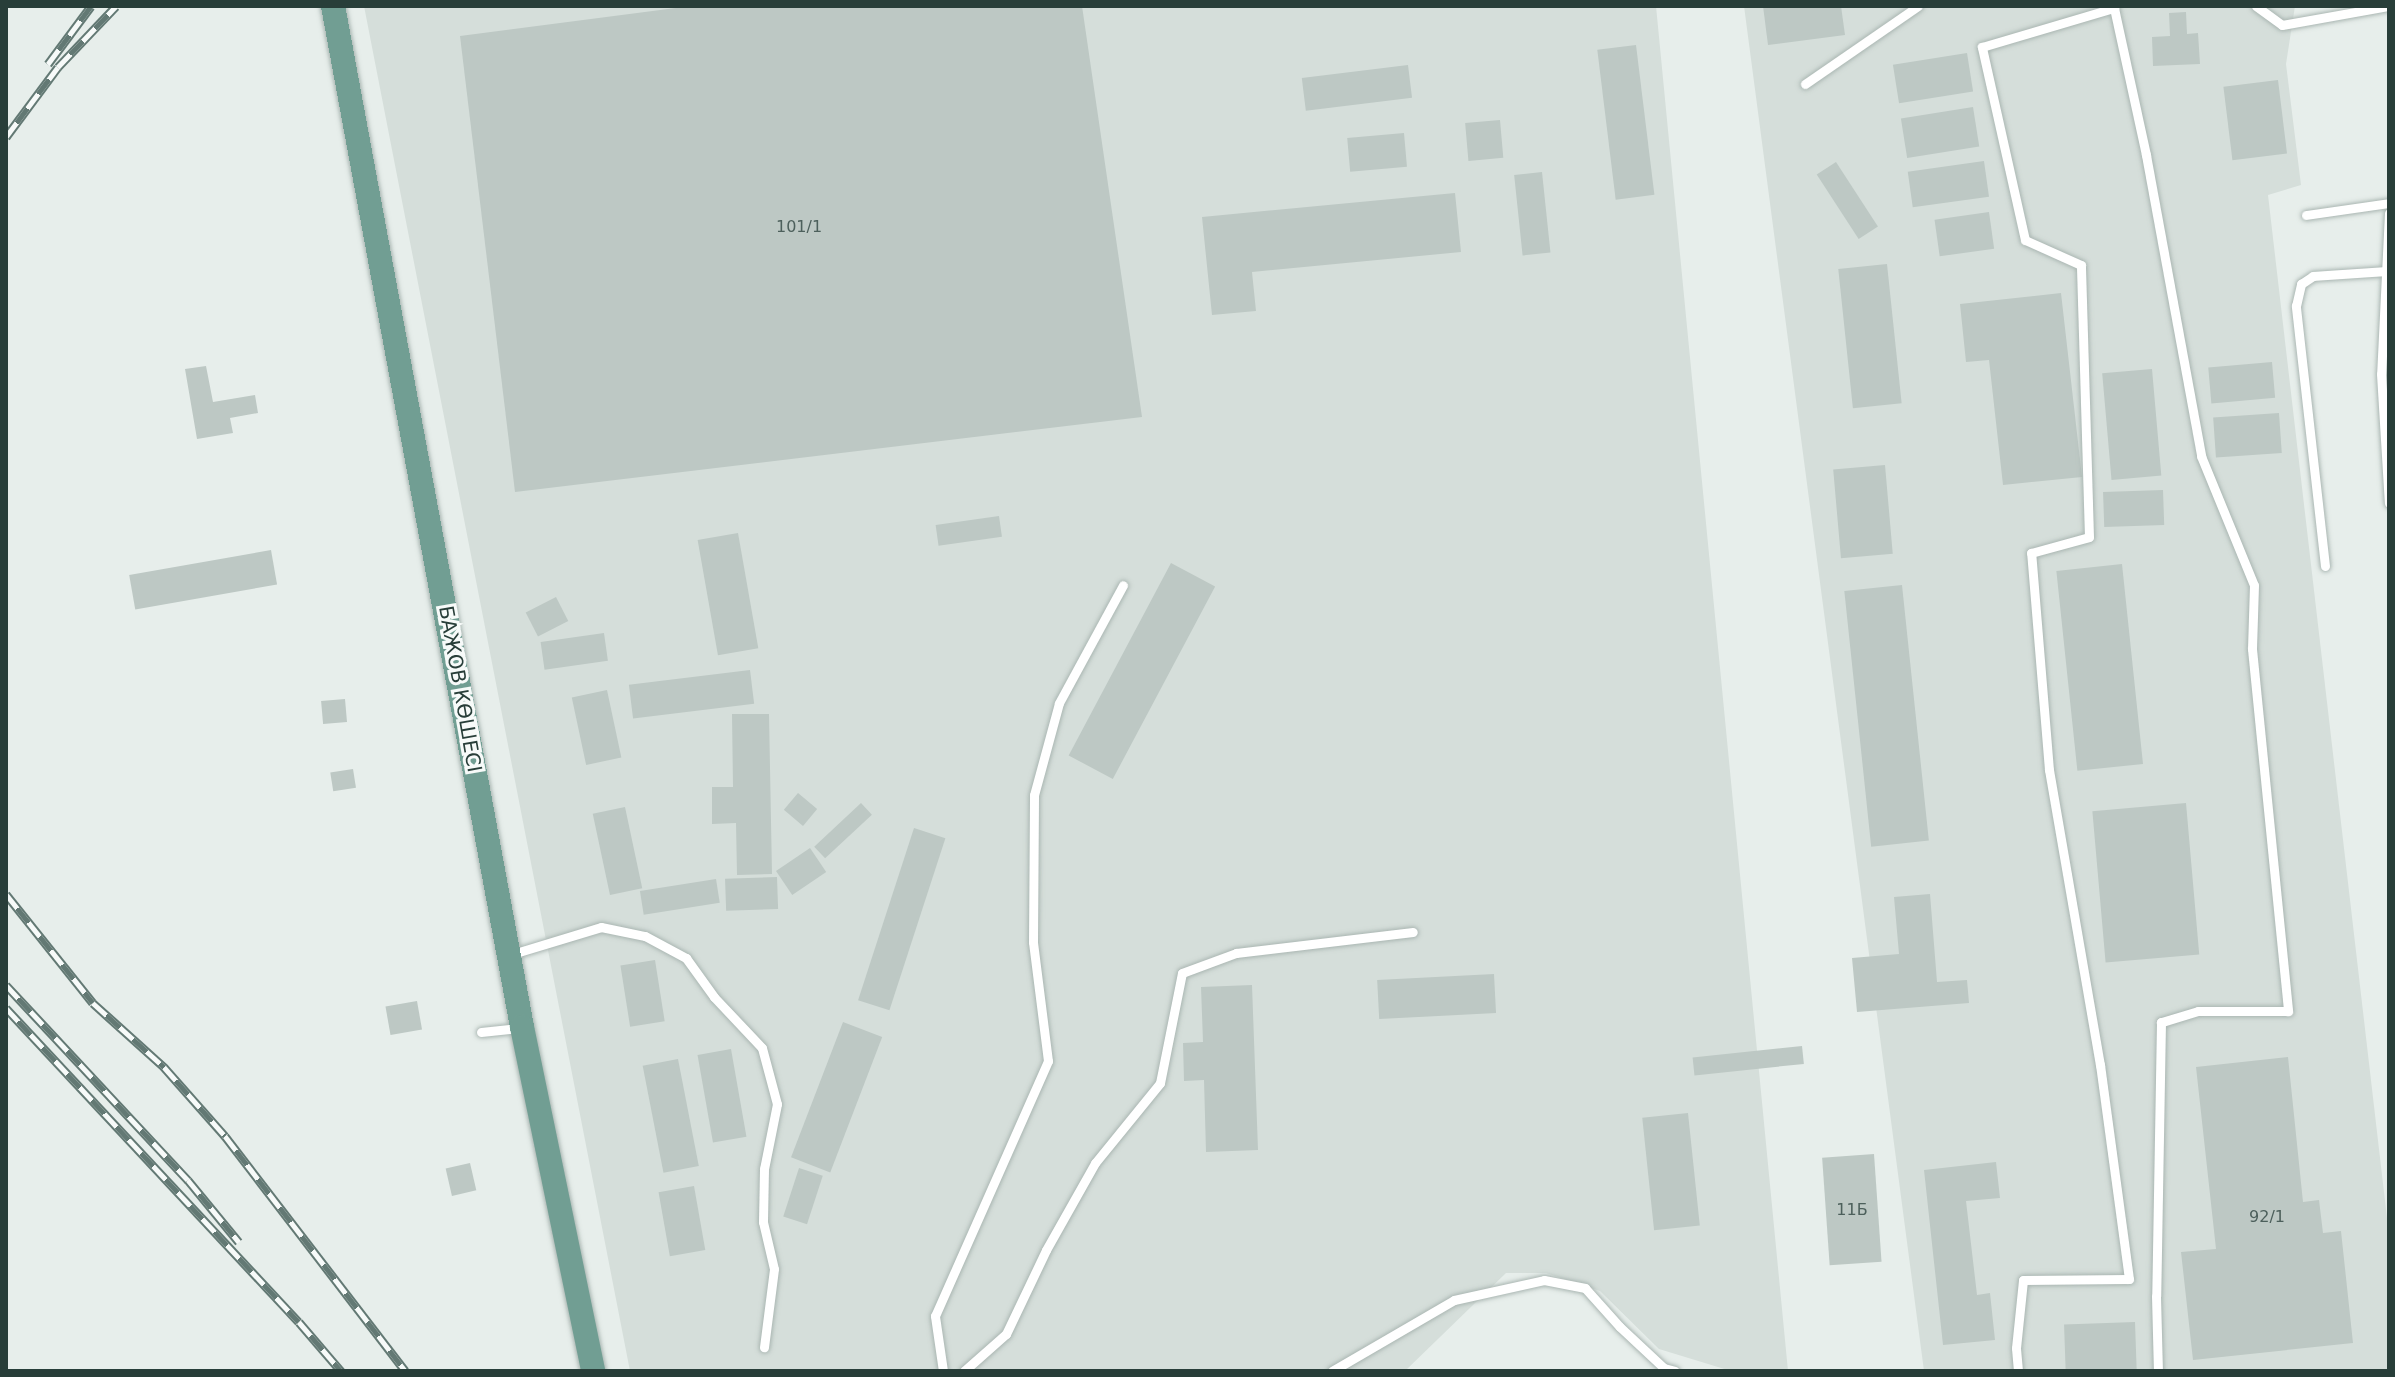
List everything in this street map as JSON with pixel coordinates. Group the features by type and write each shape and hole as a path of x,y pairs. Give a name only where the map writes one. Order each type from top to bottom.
{"main road":[{"name":"БАЖОВ КӨШЕСІ","path":"333,6 522,1027 593,1371"}],"lane":[{"path":"1805,84 1918,6"},
{"path":"2256,6 2282,25 2389,6"},
{"path":"2018,1371 2016,1348 2023,1280 2129,1279 2100,1065 2049,770 2031,553 2089,537 2081,265 2025,240 1982,47 2114,8 2146,155 2201,456 2254,585 2252,649 2288,1011 2198,1011 2161,1022 2156,1296 2158,1371"},
{"path":"2306,215 2389,203"},
{"path":"2389,213 2381,374 2389,503"},
{"path":"2325,566 2296,306 2301,284 2313,276 2386,271"},
{"path":"943,1371 935,1316 1048,1061 1033,942 1034,795 1059,703 1123,585"},
{"path":"509,955 601,927 645,936 686,958 714,997 762,1048 777,1104 764,1169 763,1222 774,1269 764,1347"},
{"path":"964,1371 1006,1334 1046,1250 1095,1163 1160,1083 1182,973 1236,953 1413,932"},
{"path":"481,1032 522,1027"},
{"path":"1332,1371 1454,1300 1544,1280 1585,1288 1631,1338 1664,1368 1675,1371"}],"shaded area":[{"path":"364,6 1656,6 1788,1371 1731,1371 1659,1349 1600,1291 1546,1273 1506,1273 1405,1371 630,1371"},
{"path":"1744,6 2295,6 2286,64 2301,185 2268,195 2389,1235 2389,1371 1924,1371"}],"building":[{"path":"691,6 1082,6 1142,417 515,492 460,36"},
{"path":"1763,6 1841,6 1845,35 1768,45"},
{"path":"2186,12 2187,34 2198,33 2200,64 2153,66 2152,37 2170,36 2169,13"},
{"path":"1636,45 1654,195 1616,200 1597,50"},
{"path":"1967,53 1973,92 1899,103 1893,65"},
{"path":"1408,65 1412,98 1306,111 1302,78"},
{"path":"2278,80 2287,153 2232,160 2223,87"},
{"path":"1973,107 1979,147 1907,158 1901,118"},
{"path":"1500,120 1503,158 1468,161 1465,123"},
{"path":"1404,133 1407,167 1350,172 1347,138"},
{"path":"1984,161 1989,197 1913,207 1908,172"},
{"path":"1836,162 1878,227 1859,239 1817,175"},
{"path":"1542,172 1550,253 1523,255 1514,175"},
{"path":"1455,193 1461,252 1252,272 1256,311 1212,315 1202,217"},
{"path":"1989,212 1994,249 1940,256 1935,220"},
{"path":"1887,264 1902,403 1853,408 1838,269"},
{"path":"2061,293 2082,477 2003,485 1989,360 1966,362 1960,304"},
{"path":"2272,362 2275,398 2211,403 2208,368"},
{"path":"206,366 213,402 255,395 258,413 230,418 233,433 197,439 185,369"},
{"path":"2152,369 2161,476 2112,480 2102,373"},
{"path":"2279,413 2282,453 2216,458 2213,418"},
{"path":"1885,465 1893,554 1841,558 1833,470"},
{"path":"2163,490 2164,525 2104,527 2103,492"},
{"path":"999,516 1002,537 939,546 936,525"},
{"path":"738,533 758,648 718,655 698,540"},
{"path":"271,550 277,584 135,609 129,575"},
{"path":"1171,563 1215,586 1113,779 1069,755"},
{"path":"2122,564 2143,764 2077,771 2056,571"},
{"path":"1902,585 1929,841 1871,847 1844,591"},
{"path":"556,597 568,621 538,636 526,612"},
{"path":"604,633 608,661 545,670 541,642"},
{"path":"750,670 754,704 633,719 629,685"},
{"path":"607,690 621,757 586,765 572,697"},
{"path":"345,699 347,722 323,724 321,701"},
{"path":"732,714 769,714 772,874 737,875 736,823 712,824 712,787 733,787"},
{"path":"353,769 356,788 333,791 330,773"},
{"path":"798,793 817,809 803,826 784,810"},
{"path":"861,803 872,815 825,858 814,847"},
{"path":"2186,803 2199,954 2106,963 2092,811"},
{"path":"625,807 642,888 610,895 593,814"},
{"path":"914,828 945,838 889,1010 858,1000"},
{"path":"810,848 826,872 792,895 776,871"},
{"path":"777,877 778,909 726,911 725,879"},
{"path":"716,879 720,903 644,915 640,891"},
{"path":"1930,894 1937,982 1967,980 1969,1003 1857,1012 1852,958 1899,954 1894,897"},
{"path":"655,960 665,1021 630,1027 620,965"},
{"path":"1494,974 1496,1013 1379,1019 1377,980"},
{"path":"1252,985 1258,1150 1206,1152 1204,1080 1184,1081 1183,1043 1203,1042 1201,987"},
{"path":"417,1001 422,1030 391,1035 385,1007"},
{"path":"843,1022 882,1037 830,1172 791,1157"},
{"path":"1802,1046 1804,1064 1694,1075 1693,1057"},
{"path":"731,1049 746,1137 713,1143 698,1055"},
{"path":"2288,1057 2303,1202 2319,1200 2323,1233 2341,1231 2353,1343 2193,1360 2181,1252 2216,1249 2196,1067"},
{"path":"678,1059 699,1166 663,1173 643,1066"},
{"path":"1688,1113 1700,1225 1654,1230 1642,1118"},
{"path":"1874,1154 1882,1262 1830,1265 1822,1158"},
{"path":"1996,1162 2000,1198 1966,1201 1977,1295 1990,1293 1995,1340 1943,1345 1924,1170"},
{"path":"470,1163 476,1190 452,1196 446,1169"},
{"path":"799,1168 823,1176 807,1224 783,1217"},
{"path":"694,1186 705,1250 670,1256 659,1192"},
{"path":"2135,1322 2137,1371 2066,1371 2064,1324"}],"railway":[{"path":"48,64 91,6"},
{"path":"6,137 58,67 116,6"},
{"path":"6,894 93,1003 164,1067 225,1136 405,1371"},
{"path":"6,985 188,1180 239,1242"},
{"path":"6,1008 341,1371"}]}
